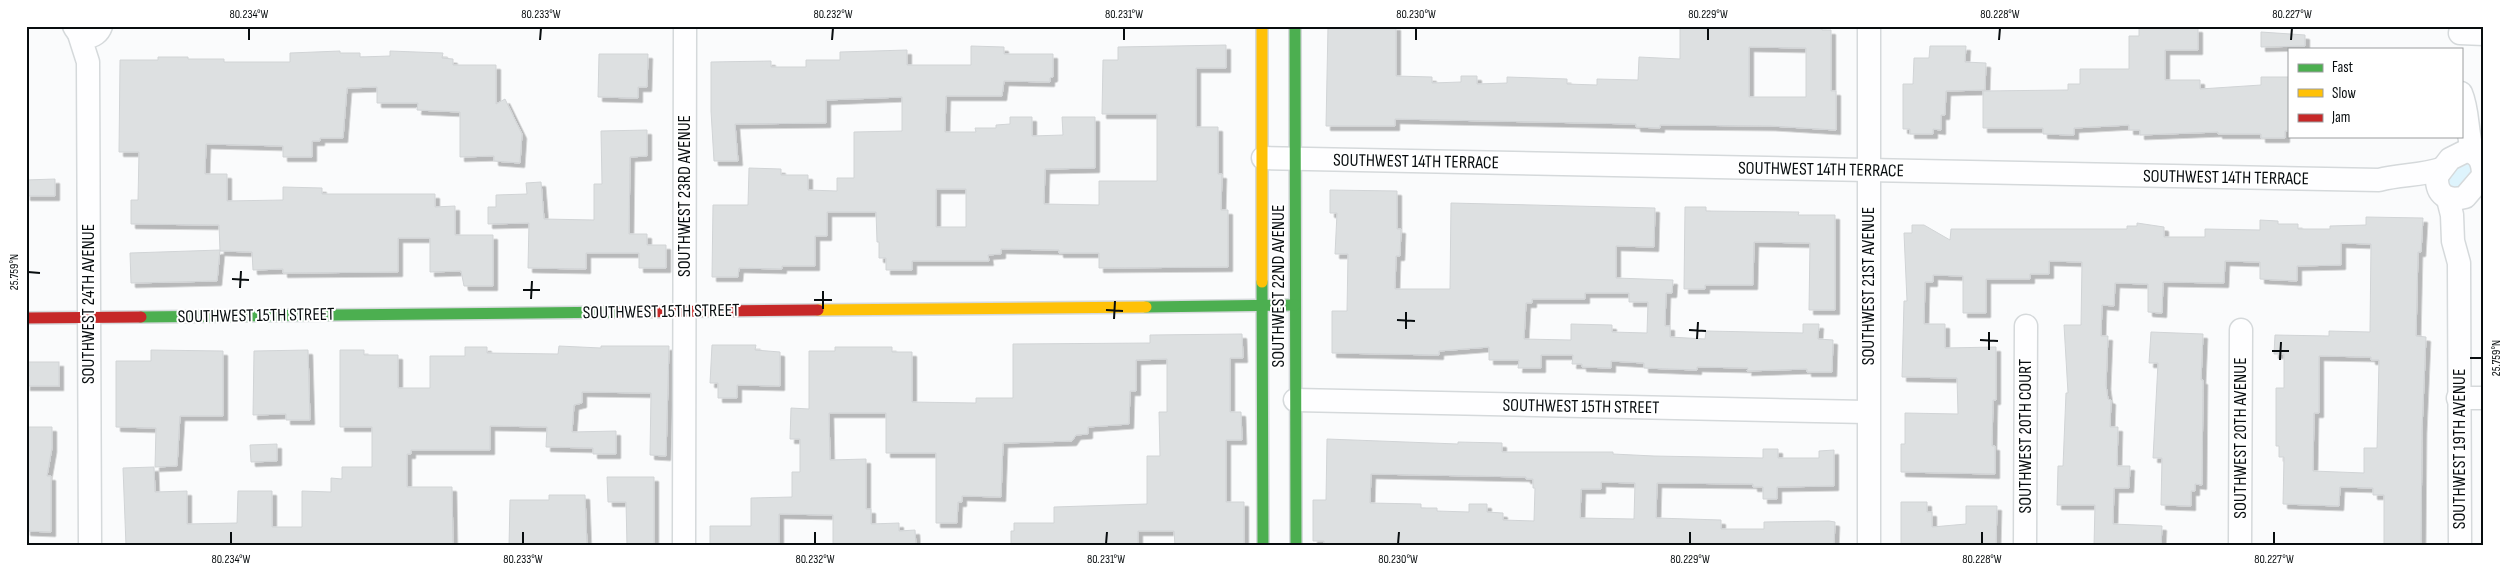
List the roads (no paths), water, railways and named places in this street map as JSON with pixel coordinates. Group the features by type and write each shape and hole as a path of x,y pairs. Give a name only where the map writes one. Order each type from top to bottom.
{"street":[{"name":"SOUTHWEST 23RD AVENUE","path":"684,546 685,26"},
{"name":"SOUTHWEST 22ND AVENUE","path":"1262,26 1263,546"},
{"name":"SOUTHWEST 22ND AVENUE","path":"1295,26 1296,546"},
{"name":"SOUTHWEST 21ST AVENUE","path":"1868,546 1869,26"},
{"name":"SOUTHWEST 24TH AVENUE","path":"88,29 96,44 88,62 90,546"},
{"path":"2460,36 2484,34"},
{"path":"2452,138 2445,164 2437,182 2445,197 2456,199 2478,185 2483,176 2483,169 2478,155 2467,134 2467,106 2462,95"},
{"path":"2445,164 2459,153 2478,155"},
{"name":"SOUTHWEST 14TH TERRACE","path":"1263,158 2379,180 2397,174 2422,174 2445,164"},
{"name":"SOUTHWEST 14TH TERRACE","path":"2379,180 2397,188 2425,190 2445,197"},
{"name":"SOUTHWEST 19TH AVENUE","path":"2459,263 2467,240 2478,185"},
{"name":"SOUTHWEST 19TH AVENUE","path":"2445,197 2453,222 2453,241 2459,263 2460,546"},
{"name":"SOUTHWEST 15TH STREET","path":"26,318 1295,305"},
{"name":"SOUTHWEST 20TH COURT","path":"2025,546 2026,326"},
{"name":"SOUTHWEST 20TH AVENUE","path":"2240,330 2240,546"},
{"path":"2458,398 2484,398"},
{"name":"SOUTHWEST 15TH STREET","path":"1295,400 1867,412"}]}
